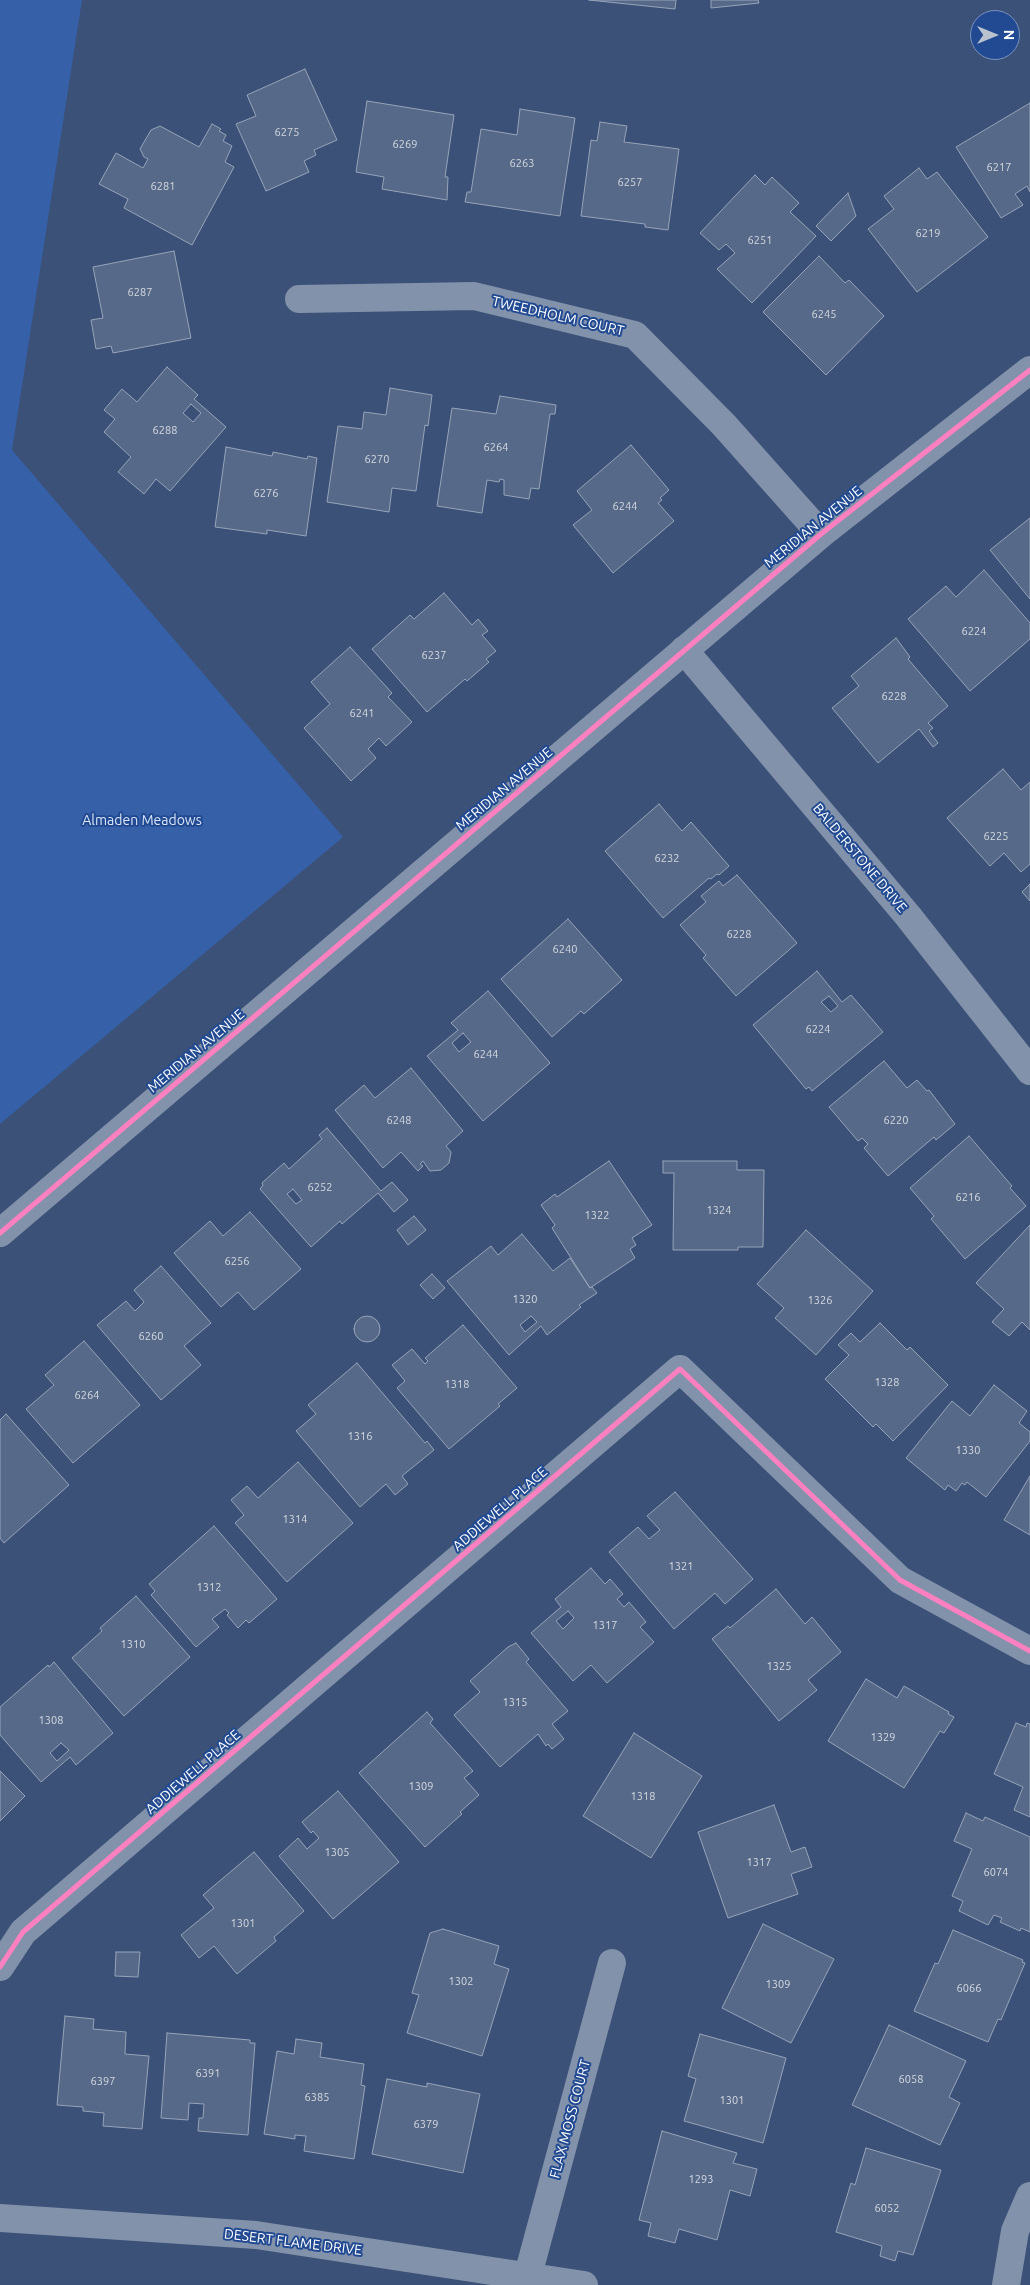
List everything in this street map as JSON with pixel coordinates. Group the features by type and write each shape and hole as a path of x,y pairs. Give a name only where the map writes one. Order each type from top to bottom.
{"street":[{"name":"TWEEDHOLM COURT","path":"299,299 474,296 635,335 724,425 821,534"},
{"name":"MERIDIAN AVENUE","path":"0,1233 821,534 1030,370"},
{"name":"BALDERSTONE DRIVE","path":"684,650 908,916 1030,1071"},
{"name":"ADDIEWELL PLACE","path":"0,1967 23,1932 680,1370 900,1580 1030,1651"},
{"name":"FLAX MOSS COURT","path":"528,2275 612,1963"},
{"path":"1006,2285 1015,2231 1030,2196"},
{"name":"DESERT FLAME DRIVE","path":"0,2218 256,2235 584,2285"}],"green space":[{"name":"Almaden Meadows","path":"0,0 82,0 12,450 343,837 0,1124"}],"building":[{"path":"589,0 676,0 675,9"},
{"path":"711,0 758,0 759,3 711,8"},
{"path":"305,69 337,140 314,150 316,155 304,161 309,172 266,191 236,124 256,116 247,95"},
{"path":"367,101 454,115 445,177 448,177 447,200 382,189 384,177 356,172"},
{"path":"1030,103 1030,192 1027,186 1015,194 1023,205 1001,218 956,147"},
{"path":"520,109 575,118 560,216 465,202 467,192 471,192 481,129 517,135"},
{"path":"600,122 627,126 624,142 679,149 668,230 645,227 645,224 581,216 591,140 597,141"},
{"path":"212,124 221,129 219,131 226,135 223,141 232,146 225,162 234,167 192,245 124,208 128,199 99,184 116,153 143,168 148,159 144,157 140,149 151,130 160,126 199,147"},
{"path":"919,168 927,179 937,172 988,237 917,292 868,229 894,209 884,196"},
{"path":"755,175 765,185 772,177 799,203 790,212 816,236 752,303 717,269 735,253 726,244 719,250 700,233"},
{"path":"848,193 856,216 831,241 816,226"},
{"path":"174,251 191,338 113,353 111,346 96,349 91,320 103,318 93,267"},
{"path":"819,256 845,283 849,280 884,316 826,375 763,312"},
{"path":"167,367 198,395 194,399 226,427 170,491 156,479 144,494 118,472 131,457 104,432 115,419 104,410 122,389 137,402","holes":["191,404 201,413 193,422 183,413"]},
{"path":"390,388 432,395 428,426 425,425 416,491 392,488 389,512 327,502 338,426 362,429 364,412 386,415"},
{"path":"500,396 556,405 555,414 550,414 539,489 531,488 529,499 504,495 504,480 500,479 499,482 487,480 482,513 437,506 452,408 496,414"},
{"path":"631,445 669,490 660,498 662,500 658,503 674,521 613,573 573,525 592,510 577,491"},
{"path":"226,447 272,456 273,452 307,459 308,456 317,458 306,536 267,530 267,534 215,527"},
{"path":"1030,518 1030,599 990,550"},
{"path":"984,570 1030,623 1030,639 970,691 908,619 946,586 956,597"},
{"path":"444,593 472,625 478,619 488,631 482,635 496,651 486,659 489,662 467,681 465,679 427,712 372,649 410,615 414,619"},
{"path":"896,638 910,657 908,659 948,706 928,723 933,728 929,731 938,743 933,747 919,729 878,763 832,708 859,686 851,676"},
{"path":"350,647 392,693 388,697 412,722 386,746 379,738 368,749 376,758 351,781 304,728 330,704 311,682"},
{"path":"1003,769 1021,790 1030,782 1030,864 1021,872 1004,853 990,866 947,818"},
{"path":"659,804 682,831 691,822 729,866 719,875 717,874 711,879 709,878 663,918 605,851"},
{"path":"737,875 797,943 736,996 703,958 706,955 680,925 706,902 701,896 719,881 723,886"},
{"path":"1030,884 1030,901 1022,892"},
{"path":"568,919 622,980 584,1014 581,1011 552,1037 501,979"},
{"path":"817,971 842,1002 851,995 883,1032 812,1091 809,1087 806,1089 753,1025","holes":["829,996 838,1006 831,1012 821,1002"]},
{"path":"488,991 550,1063 483,1121 427,1056 458,1030 451,1023","holes":["463,1033 471,1042 459,1052 452,1043"]},
{"path":"884,1061 907,1088 917,1080 927,1091 929,1090 955,1124 936,1140 934,1137 888,1176 864,1148 868,1144 862,1138 858,1141 829,1107"},
{"path":"411,1068 463,1131 446,1146 451,1152 449,1163 441,1170 430,1171 423,1161 420,1164 423,1166 418,1171 401,1152 383,1168 335,1110 364,1085 375,1098"},
{"path":"327,1128 381,1191 392,1182 408,1200 394,1212 378,1193 342,1224 340,1221 311,1247 260,1189 263,1185 262,1183 284,1163 289,1169 322,1139 319,1135","holes":["293,1189 302,1200 296,1204 287,1194"]},
{"path":"969,1136 1012,1186 1010,1188 1026,1206 965,1259 931,1219 934,1216 910,1188"},
{"path":"609,1161 652,1225 632,1238 636,1245 630,1249 635,1258 590,1288 552,1228 555,1225 541,1205 555,1194 557,1197"},
{"path":"663,1161 737,1161 737,1170 764,1170 763,1247 738,1247 738,1250 673,1250 674,1173 663,1173"},
{"path":"250,1212 301,1269 254,1310 238,1292 221,1307 174,1253 210,1221 223,1236"},
{"path":"414,1216 426,1230 408,1245 397,1230"},
{"path":"1030,1225 1030,1330 1022,1322 1009,1336 992,1322 1004,1309 976,1283"},
{"path":"806,1230 873,1291 816,1355 775,1318 784,1308 757,1284"},
{"path":"522,1234 553,1271 570,1258 590,1288 592,1287 597,1293 579,1305 581,1307 547,1335 541,1326 509,1355 447,1281 491,1246 498,1255","holes":["531,1316 537,1322 525,1332 520,1325"]},
{"path":"161,1266 211,1323 184,1346 201,1365 161,1400 97,1325 126,1301 135,1311 144,1302 134,1290"},
{"path":"432,1274 445,1288 433,1299 420,1285"},
{"path":"367,1316 376,1320 380,1329 376,1338 367,1342 358,1338 354,1329 358,1320"},
{"path":"880,1323 907,1350 910,1347 948,1385 893,1441 876,1424 873,1427 825,1379 849,1355 838,1345 851,1333 860,1342"},
{"path":"463,1325 517,1388 498,1404 500,1406 449,1449 397,1388 405,1381 392,1365 412,1349 425,1364 428,1361 425,1358"},
{"path":"84,1341 140,1405 73,1463 26,1409 54,1385 45,1375"},
{"path":"357,1363 425,1443 427,1441 434,1450 402,1476 408,1484 395,1495 386,1484 360,1507 296,1431 316,1414 308,1405"},
{"path":"994,1385 1027,1411 1019,1423 1030,1432 1030,1441 986,1497 967,1482 965,1485 962,1483 956,1491 948,1485 945,1490 906,1458 952,1401 970,1416"},
{"path":"6,1414 69,1485 4,1543 0,1538 0,1420"},
{"path":"298,1462 353,1523 287,1582 235,1523 244,1515 231,1500 247,1486 258,1498"},
{"path":"1030,1476 1030,1535 1004,1520"},
{"path":"675,1492 753,1579 725,1604 715,1593 674,1629 609,1552 638,1527 649,1539 660,1530 647,1516"},
{"path":"214,1526 277,1599 249,1623 246,1620 238,1628 227,1615 229,1613 225,1609 212,1619 219,1627 196,1647 151,1595 155,1591 149,1584"},
{"path":"591,1568 605,1584 610,1579 623,1594 617,1599 624,1607 629,1602 646,1622 640,1627 654,1642 607,1683 591,1665 573,1681 531,1633 561,1607 555,1599","holes":["568,1611 574,1618 563,1629 556,1621"]},
{"path":"776,1589 805,1624 812,1617 841,1652 808,1680 817,1690 779,1721 712,1639 728,1626 730,1628"},
{"path":"136,1596 190,1657 124,1716 72,1658 102,1631 100,1628"},
{"path":"516,1643 529,1659 526,1662 568,1711 552,1724 564,1739 552,1749 548,1744 546,1746 538,1734 500,1767 454,1715 480,1692 470,1681 508,1647"},
{"path":"54,1662 113,1733 76,1765 70,1757 41,1782 0,1735 0,1707 48,1665 49,1667","holes":["61,1743 69,1750 57,1761 50,1753"]},
{"path":"866,1679 897,1698 904,1686 949,1712 948,1714 954,1717 944,1733 940,1731 904,1788 828,1741"},
{"path":"427,1712 433,1719 430,1723 473,1771 464,1778 479,1795 460,1812 462,1814 425,1847 359,1773"},
{"path":"1016,1723 1026,1727 1027,1723 1030,1724 1030,1817 1014,1810 1023,1787 994,1774"},
{"path":"634,1733 702,1776 651,1858 583,1816"},
{"path":"0,1771 25,1796 0,1821"},
{"path":"338,1791 399,1862 333,1919 279,1856 298,1838 307,1849 319,1838 313,1831 311,1833 302,1822"},
{"path":"774,1805 791,1852 805,1847 812,1867 791,1874 798,1894 728,1918 698,1832"},
{"path":"966,1813 983,1821 985,1817 1030,1837 1030,1932 1021,1928 1020,1931 1000,1922 1002,1918 994,1915 988,1925 959,1911 963,1901 952,1896 972,1849 954,1841"},
{"path":"254,1852 304,1911 274,1937 276,1941 237,1974 214,1946 199,1958 181,1935 214,1908 203,1895"},
{"path":"763,1924 834,1959 791,2043 722,2008"},
{"path":"443,1929 499,1946 494,1964 509,1969 482,2056 407,2033 419,1995 412,1993 430,1933"},
{"path":"953,1930 1023,1960 1022,1962 1025,1963 1001,2020 998,2019 988,2042 914,2011 935,1963 938,1964"},
{"path":"116,1952 140,1952 138,1977 115,1976"},
{"path":"65,2016 94,2019 93,2029 126,2032 125,2054 149,2056 142,2129 103,2126 104,2113 83,2111 83,2107 57,2105"},
{"path":"889,2025 966,2061 949,2097 960,2103 940,2145 852,2105"},
{"path":"167,2033 250,2040 250,2043 255,2043 248,2135 198,2131 199,2118 203,2118 204,2104 189,2103 188,2120 161,2118"},
{"path":"700,2034 786,2058 763,2143 684,2121 696,2079 688,2076"},
{"path":"296,2039 322,2043 320,2057 364,2064 361,2085 365,2086 354,2159 304,2151 306,2136 295,2135 295,2139 264,2134 277,2051 294,2054"},
{"path":"387,2079 427,2087 427,2083 480,2094 463,2173 372,2154"},
{"path":"662,2131 737,2153 733,2163 757,2169 750,2196 730,2190 717,2240 679,2229 675,2243 648,2236 651,2223 639,2220"},
{"path":"866,2148 941,2170 913,2255 898,2251 895,2261 880,2256 882,2246 836,2232 851,2183 855,2185"}],"cycle path":[{"path":"0,1233 821,534 1030,370"},
{"path":"0,1967 23,1932 680,1369 900,1580 1030,1651"}]}
